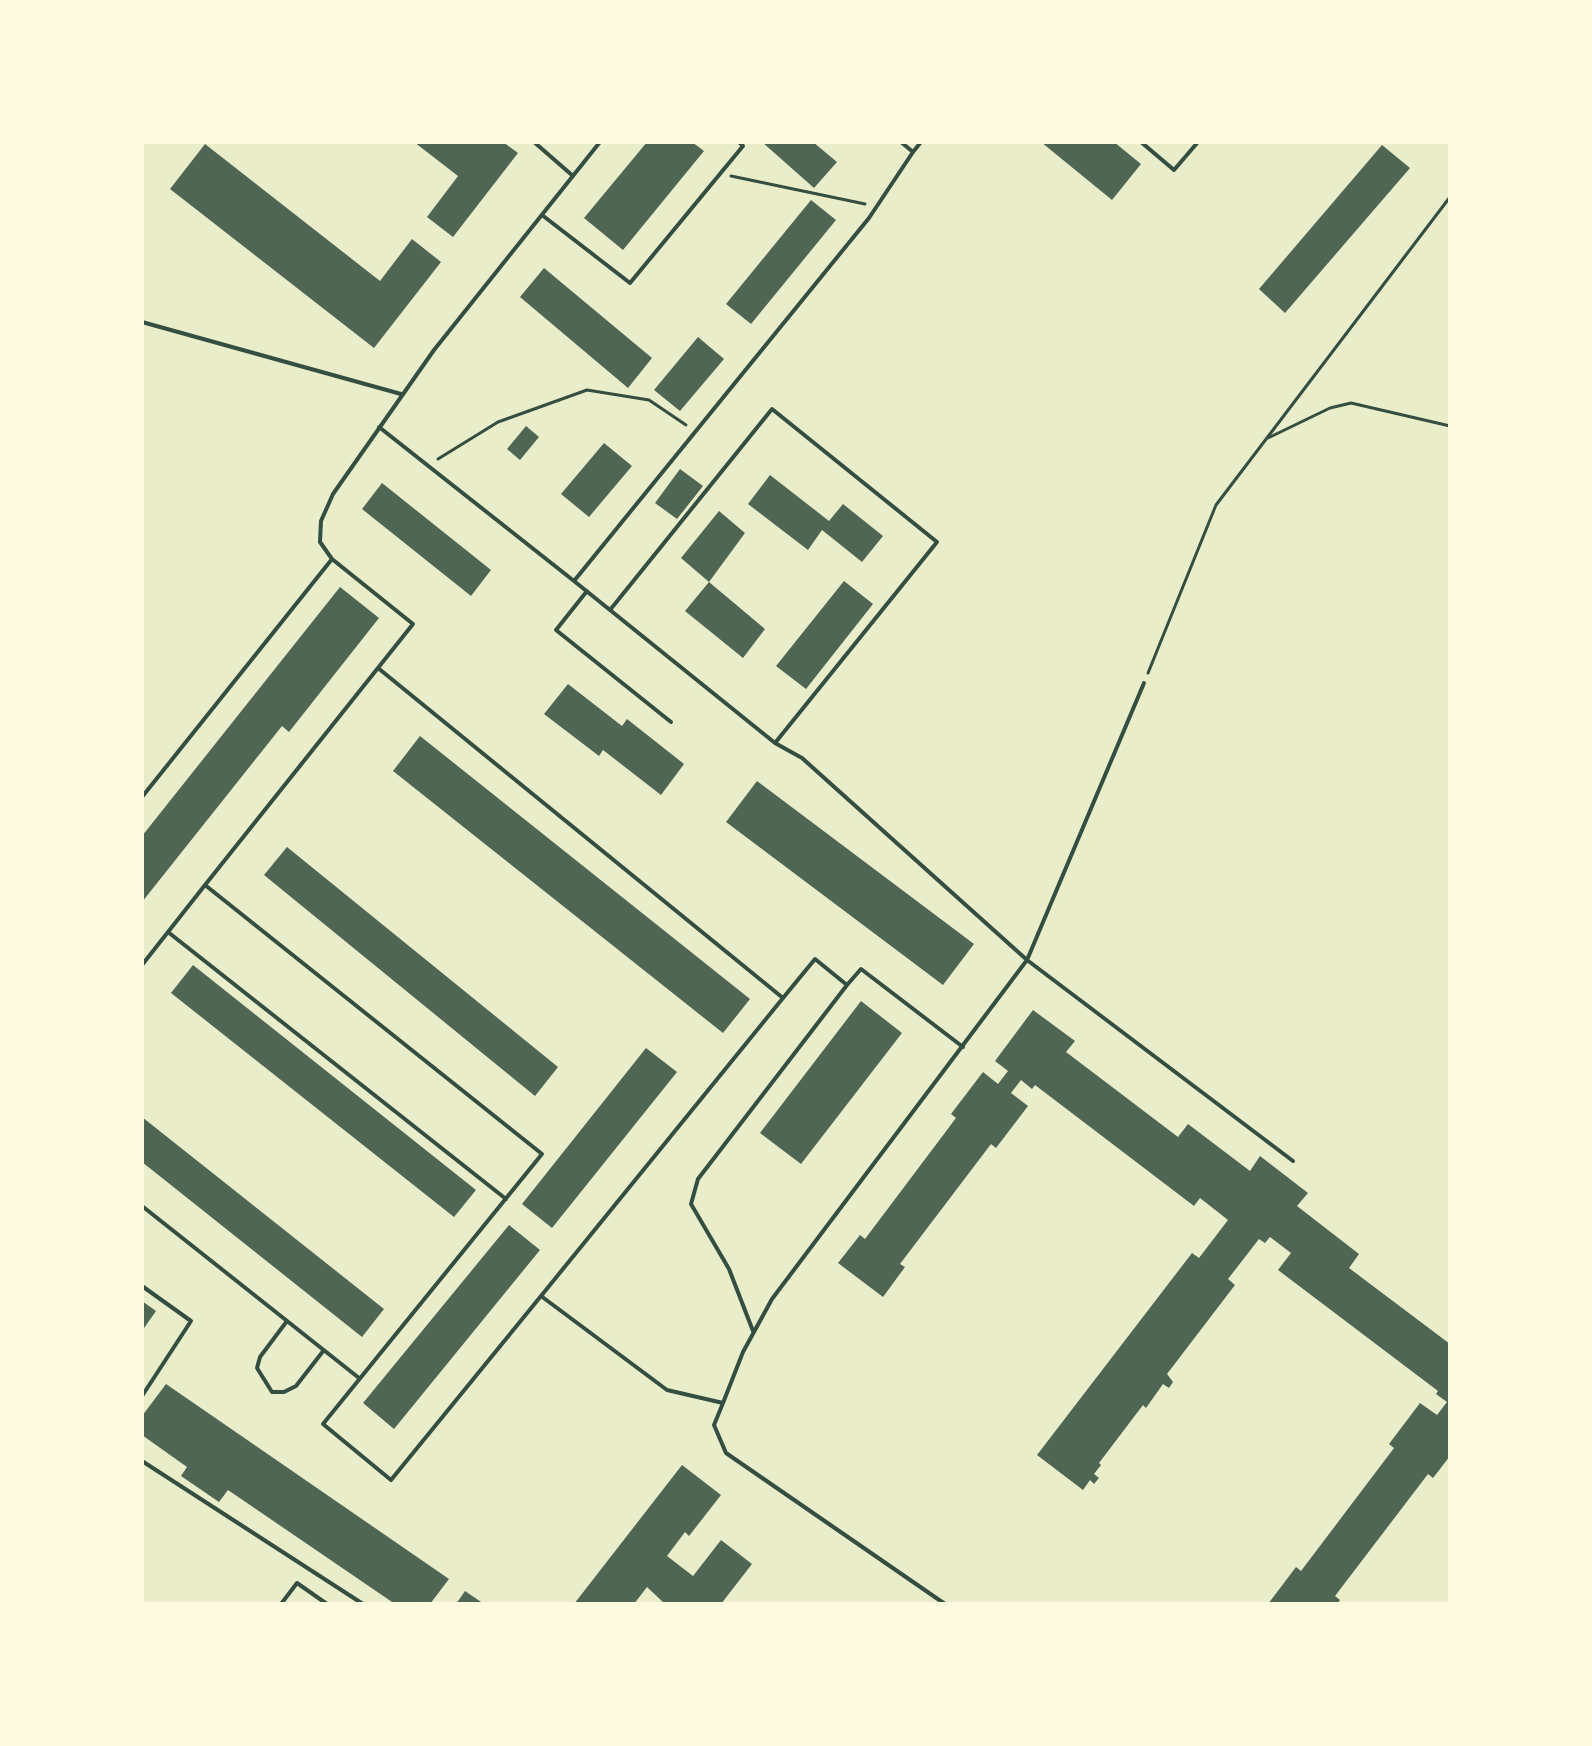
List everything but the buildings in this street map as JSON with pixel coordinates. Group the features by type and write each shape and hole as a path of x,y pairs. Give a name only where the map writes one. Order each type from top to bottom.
{"lane":[{"path":"534,142 573,176"},
{"path":"142,965 413,624 332,559 320,542 321,521 333,494 401,394 600,142"},
{"path":"542,215 630,283 743,146 739,142"},
{"path":"901,142 913,152"},
{"path":"574,581 877,206 921,142"},
{"path":"1141,142 1174,170 1198,142"},
{"path":"142,322 401,394"},
{"path":"610,610 772,409 926,532 937,542 775,743"},
{"path":"379,427 775,743 802,758 1027,960 1293,1161"},
{"path":"142,797 332,559"},
{"path":"587,591 556,630 671,722"},
{"path":"378,668 783,998"},
{"path":"945,1604 726,1453 714,1425 772,1299 1027,960 1144,683"},
{"path":"205,885 542,1154 323,1424 391,1480 815,959 847,985"},
{"path":"168,932 506,1199"},
{"path":"754,1333 729,1269 691,1204 698,1179 861,969 964,1047"},
{"path":"142,1206 359,1378"},
{"path":"142,1286 191,1321 142,1396"},
{"path":"541,1296 667,1390 723,1403"},
{"path":"287,1321 260,1357 257,1368 272,1392 284,1392 296,1386 324,1350"},
{"path":"142,1461 363,1604"},
{"path":"281,1604 297,1583 327,1604"}],"path":[{"path":"720,174 877,206"},
{"path":"1144,683 1216,505 1450,197"},
{"path":"428,466 498,422 587,390 649,400 695,432"},
{"path":"1265,440 1330,408 1351,403 1450,426"}]}
